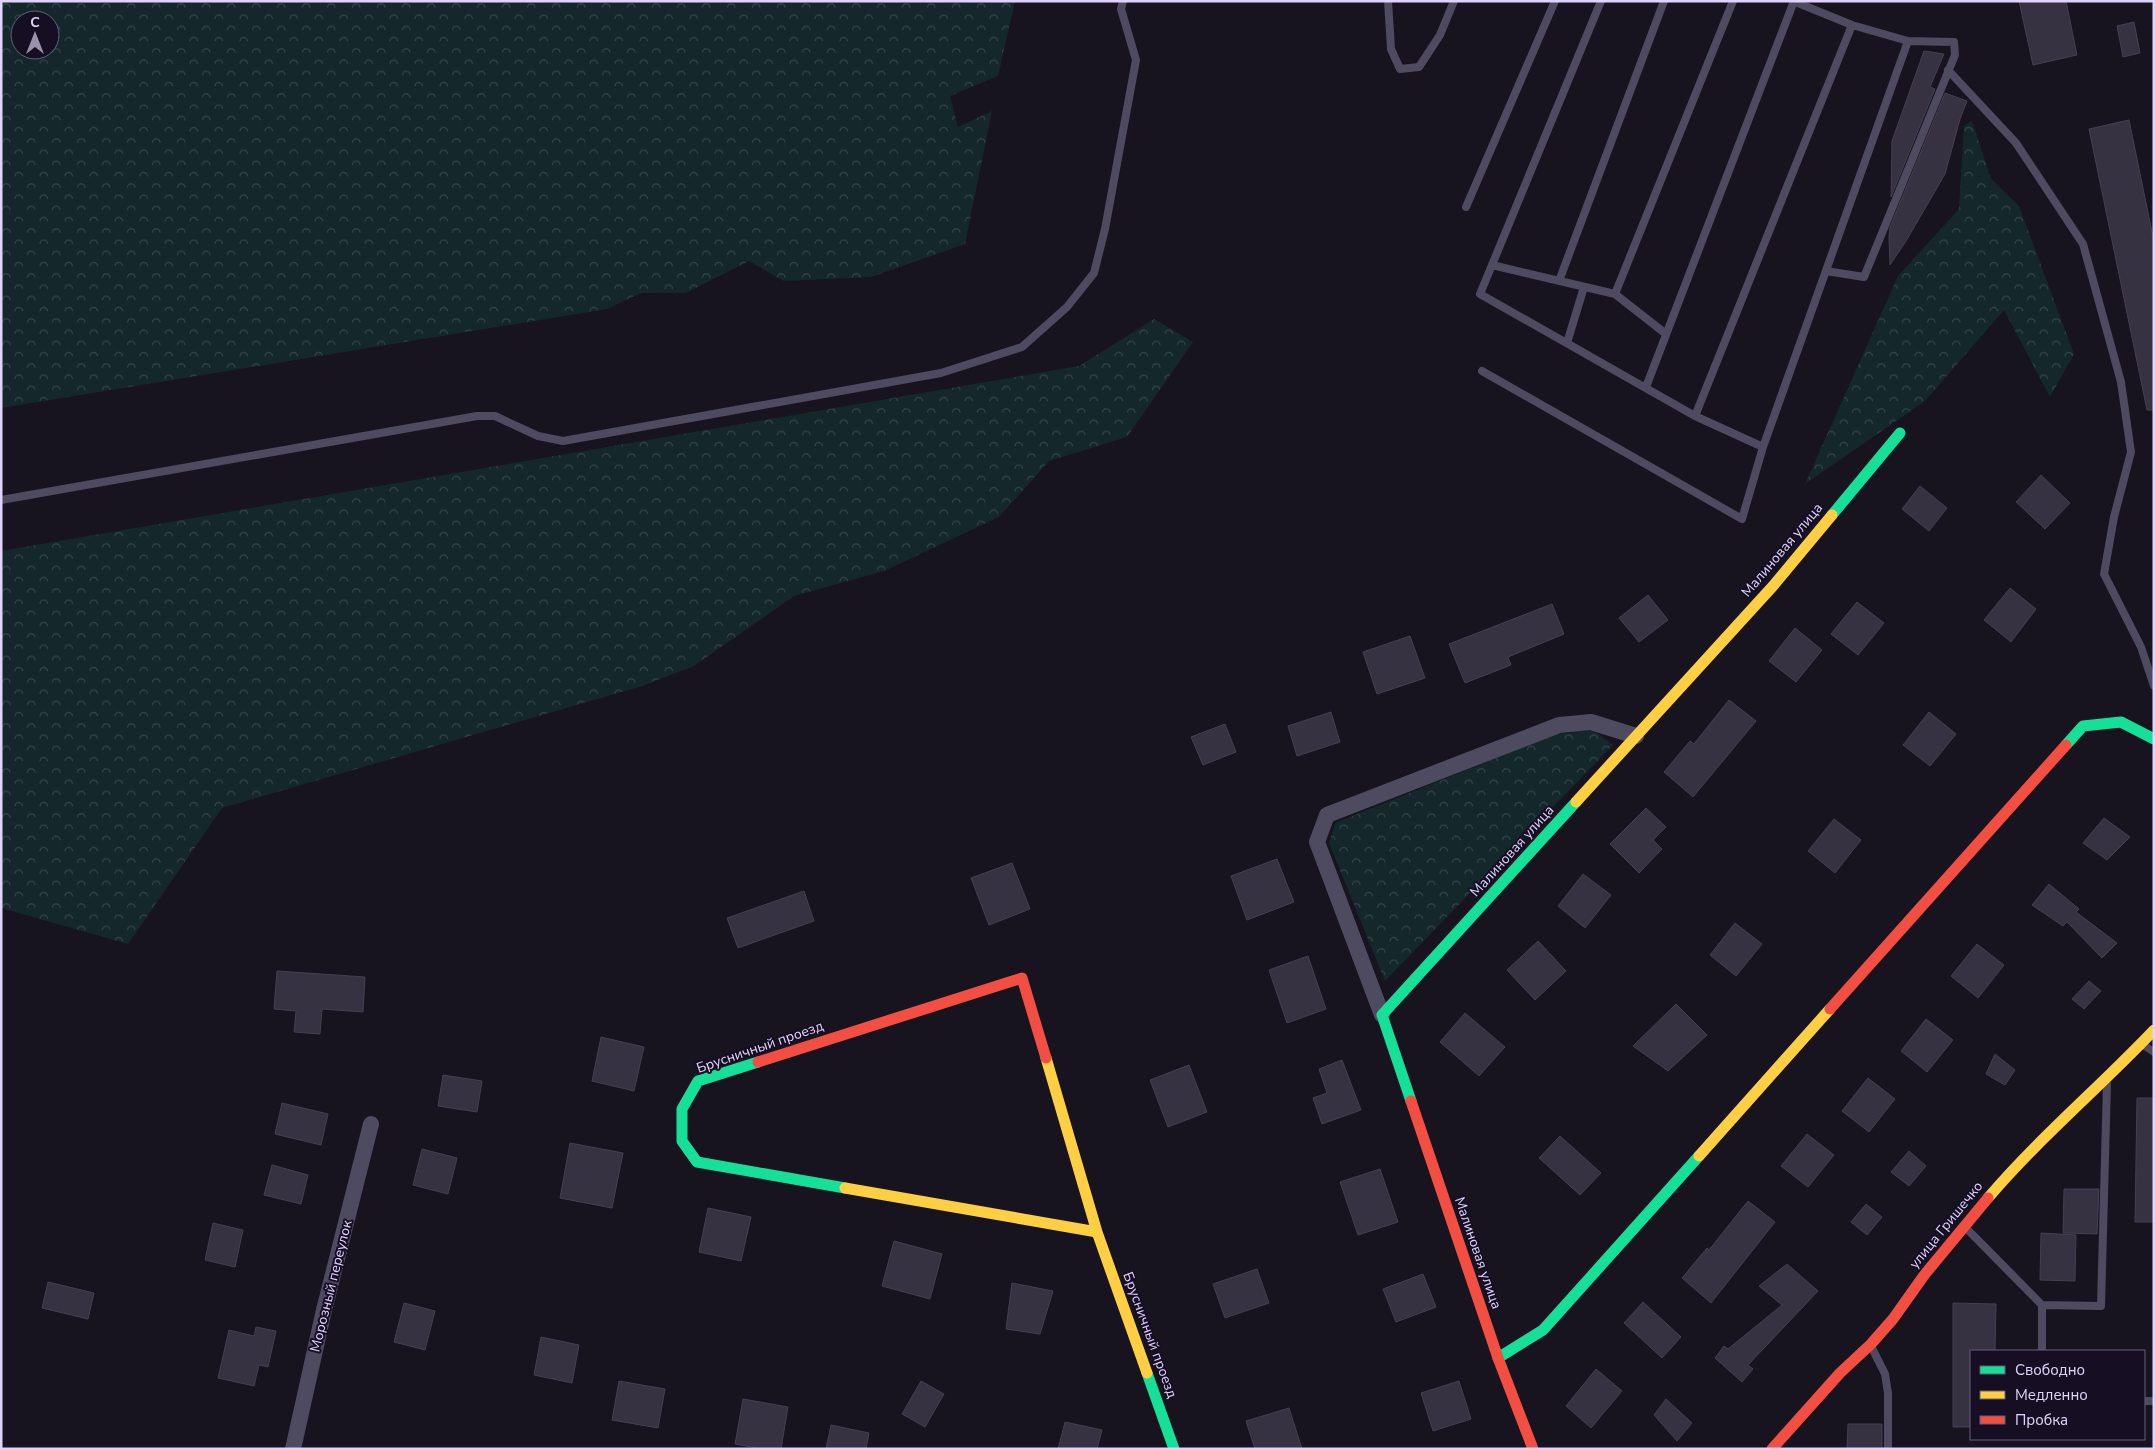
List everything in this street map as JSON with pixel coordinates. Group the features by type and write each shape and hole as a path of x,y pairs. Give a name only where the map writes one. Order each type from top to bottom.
{"street":[{"name":"Малиновая улица","path":"1533,1449 1498,1358 1382,1015 1773,586 1900,434"},
{"path":"1382,1015 1317,842 1327,815 1559,725 1591,722 1636,736"},
{"path":"1498,1358 1544,1330 2083,726 2121,722 2154,739"},
{"name":"Брусничный проезд","path":"1097,1232 697,1162 682,1141 682,1109 698,1081 1022,978 1097,1232 1174,1449"},
{"name":"улица Гришечко","path":"1772,1449 1840,1373 1893,1319 1925,1274 2010,1172 2108,1078 2154,1030"},
{"name":"Морозный переулок","path":"293,1449 324,1310 371,1124"}],"lane":[{"path":"1,500 477,416 495,416 538,436 563,441 941,374 1022,347 1067,307 1094,273 1136,60 1121,9 1123,1"},
{"path":"1388,1 1391,49 1400,69 1419,67 1440,35 1454,1"},
{"path":"1466,207 1555,1"},
{"path":"1601,1 1480,294 1695,416 1763,447"},
{"path":"1559,281 1664,1"},
{"path":"1615,294 1733,1"},
{"path":"1646,387 1794,1 1852,25 1908,41 1954,42 1955,55 1864,277 1826,272"},
{"path":"1695,416 1852,25"},
{"path":"1482,371 1742,519 1763,447 1908,41"},
{"path":"1948,70 2016,143 2084,244 2121,382 2130,452 2114,518 2104,574 2141,647 2154,686"},
{"path":"1492,265 1615,294 1666,334"},
{"path":"1567,343 1584,287"},
{"path":"2141,1044 2154,1052"},
{"path":"1964,1226 2042,1305 2101,1306 2108,1078"},
{"path":"2042,1305 2042,1350"},
{"path":"1870,1344 1885,1374 1888,1393 1888,1449"}],"green space":[{"path":"1,1 1015,1 998,76 950,96 958,127 992,111 965,244 871,277 784,281 749,261 686,293 641,293 607,309 1,408"},
{"path":"1972,121 1991,179 2019,206 2074,354 2050,397 2004,310 1925,401 1805,484 1898,276 1959,209 1964,126"},
{"path":"1154,319 1193,342 1127,437 1049,461 999,517 884,571 794,596 694,666 642,686 222,808 128,944 1,908 1,551 1079,366"},
{"path":"1593,730 1613,745 1385,981 1329,843 1335,823 1556,734"}],"building":[{"path":"2019,1 2066,1 2077,55 2033,65"},
{"path":"2134,22 2140,53 2123,57 2117,26"},
{"path":"1924,51 1944,54 1930,87 1935,89 1891,197 1892,141"},
{"path":"1945,93 1967,101 1960,119 1945,174 1890,265 1890,227"},
{"path":"2129,120 2154,242 2154,410 2147,410 2089,129"},
{"path":"2041,475 2070,503 2045,529 2016,502"},
{"path":"1920,486 1947,508 1929,531 1902,509"},
{"path":"2010,588 2036,609 2011,642 1984,620"},
{"path":"1648,595 1668,620 1639,642 1619,618"},
{"path":"1857,602 1884,623 1858,655 1831,634"},
{"path":"1552,604 1564,634 1508,657 1511,665 1465,683 1449,644"},
{"path":"1795,628 1822,650 1796,682 1769,661"},
{"path":"1410,636 1425,678 1377,694 1363,652"},
{"path":"1729,700 1756,721 1693,797 1664,772 1690,741 1694,744"},
{"path":"1331,712 1340,742 1297,756 1288,726"},
{"path":"1929,712 1956,734 1930,766 1903,745"},
{"path":"1225,724 1236,752 1203,765 1191,737"},
{"path":"1646,808 1666,827 1653,840 1662,849 1639,873 1610,844"},
{"path":"2104,818 2130,837 2107,860 2083,843"},
{"path":"1834,819 1861,840 1835,873 1808,851"},
{"path":"1277,859 1294,902 1247,920 1231,876"},
{"path":"1012,863 1030,909 989,925 971,878"},
{"path":"1583,874 1611,895 1585,928 1558,906"},
{"path":"2049,884 2079,909 2076,912 2117,943 2102,958 2067,922 2063,926 2032,905"},
{"path":"804,891 814,921 738,948 727,918"},
{"path":"1735,923 1762,944 1736,976 1710,955"},
{"path":"1538,941 1566,971 1535,1000 1507,970"},
{"path":"1977,944 2004,965 1978,998 1951,976"},
{"path":"1308,956 1326,1009 1287,1023 1269,970"},
{"path":"277,971 365,977 363,1012 322,1009 320,1034 294,1032 296,1011 274,1009"},
{"path":"2089,981 2101,991 2084,1009 2072,999"},
{"path":"1676,1004 1707,1035 1668,1071 1633,1046"},
{"path":"1465,1013 1505,1047 1479,1076 1440,1042"},
{"path":"1926,1019 1953,1040 1927,1072 1901,1051"},
{"path":"601,1037 644,1047 634,1091 592,1081"},
{"path":"1995,1054 2015,1070 2005,1085 1986,1074"},
{"path":"1342,1060 1361,1110 1322,1124 1313,1098 1327,1093 1319,1069"},
{"path":"1189,1065 1207,1112 1168,1127 1150,1080"},
{"path":"443,1075 482,1081 477,1112 438,1106"},
{"path":"1868,1078 1895,1099 1869,1132 1842,1111"},
{"path":"2137,1098 2154,1098 2154,1222 2135,1222"},
{"path":"282,1103 328,1114 321,1145 275,1134"},
{"path":"1807,1134 1834,1155 1808,1187 1781,1166"},
{"path":"1560,1136 1601,1173 1580,1195 1539,1158"},
{"path":"570,1143 623,1153 612,1208 560,1198"},
{"path":"422,1149 457,1158 448,1194 413,1185"},
{"path":"1909,1151 1926,1166 1909,1186 1891,1172"},
{"path":"272,1165 308,1175 301,1204 264,1195"},
{"path":"1380,1169 1398,1222 1358,1235 1340,1182"},
{"path":"2064,1189 2099,1189 2097,1234 2063,1233"},
{"path":"1748,1201 1775,1222 1711,1303 1682,1278 1707,1248 1709,1250"},
{"path":"1866,1204 1882,1217 1867,1235 1851,1222"},
{"path":"708,1208 751,1217 741,1261 699,1252"},
{"path":"213,1223 243,1230 235,1267 205,1260"},
{"path":"2041,1233 2076,1235 2075,1281 2040,1280"},
{"path":"894,1241 942,1254 930,1299 882,1286"},
{"path":"1787,1264 1818,1291 1748,1365 1753,1369 1742,1382 1715,1358 1724,1346 1728,1349 1782,1305 1759,1286"},
{"path":"1257,1269 1269,1303 1225,1318 1213,1284"},
{"path":"1423,1274 1436,1307 1396,1322 1383,1289"},
{"path":"48,1282 94,1293 88,1319 42,1308"},
{"path":"1012,1283 1053,1291 1040,1334 1006,1329"},
{"path":"1643,1302 1681,1337 1662,1358 1624,1323"},
{"path":"404,1303 435,1311 425,1350 394,1342"},
{"path":"1953,1303 1996,1304 1995,1350 1970,1350 1970,1427 1953,1427"},
{"path":"256,1327 276,1331 268,1367 259,1365 254,1386 218,1378 229,1330 254,1336"},
{"path":"541,1337 579,1345 572,1383 534,1375"},
{"path":"1596,1369 1622,1391 1591,1428 1566,1406"},
{"path":"619,1381 665,1389 658,1428 612,1420"},
{"path":"921,1381 944,1394 925,1427 902,1414"},
{"path":"1459,1381 1471,1419 1433,1431 1421,1393"},
{"path":"743,1399 788,1407 781,1449 762,1449 735,1444"},
{"path":"1666,1399 1692,1423 1677,1441 1654,1415"},
{"path":"1289,1408 1302,1449 1255,1449 1246,1421"},
{"path":"1065,1422 1102,1430 1097,1449 1058,1449"},
{"path":"1848,1424 1882,1424 1882,1449 1847,1449"},
{"path":"831,1425 869,1433 866,1449 826,1449"}],"traffic: fast":[{"path":"1832,515 1900,433"},
{"path":"2066,745 2083,726 2121,722 2154,739"},
{"path":"1411,1101 1382,1015 1576,802"},
{"path":"758,1062 698,1081 682,1109 682,1141 697,1162 845,1188"},
{"path":"1498,1358 1543,1330 1699,1156"},
{"path":"1147,1373 1174,1449"}],"traffic: slow":[{"path":"1576,802 1773,586 1832,515"},
{"path":"1699,1156 1830,1009"},
{"path":"1988,1198 2028,1154 2154,1030"},
{"path":"1046,1058 1097,1232 1147,1373"},
{"path":"845,1188 1097,1232"}],"traffic: jam":[{"path":"1830,1009 2066,745"},
{"path":"758,1062 1022,978 1046,1058"},
{"path":"1411,1101 1498,1358 1533,1449"},
{"path":"1772,1449 1840,1373 1871,1344 1893,1319 1925,1274 1988,1198"}]}
